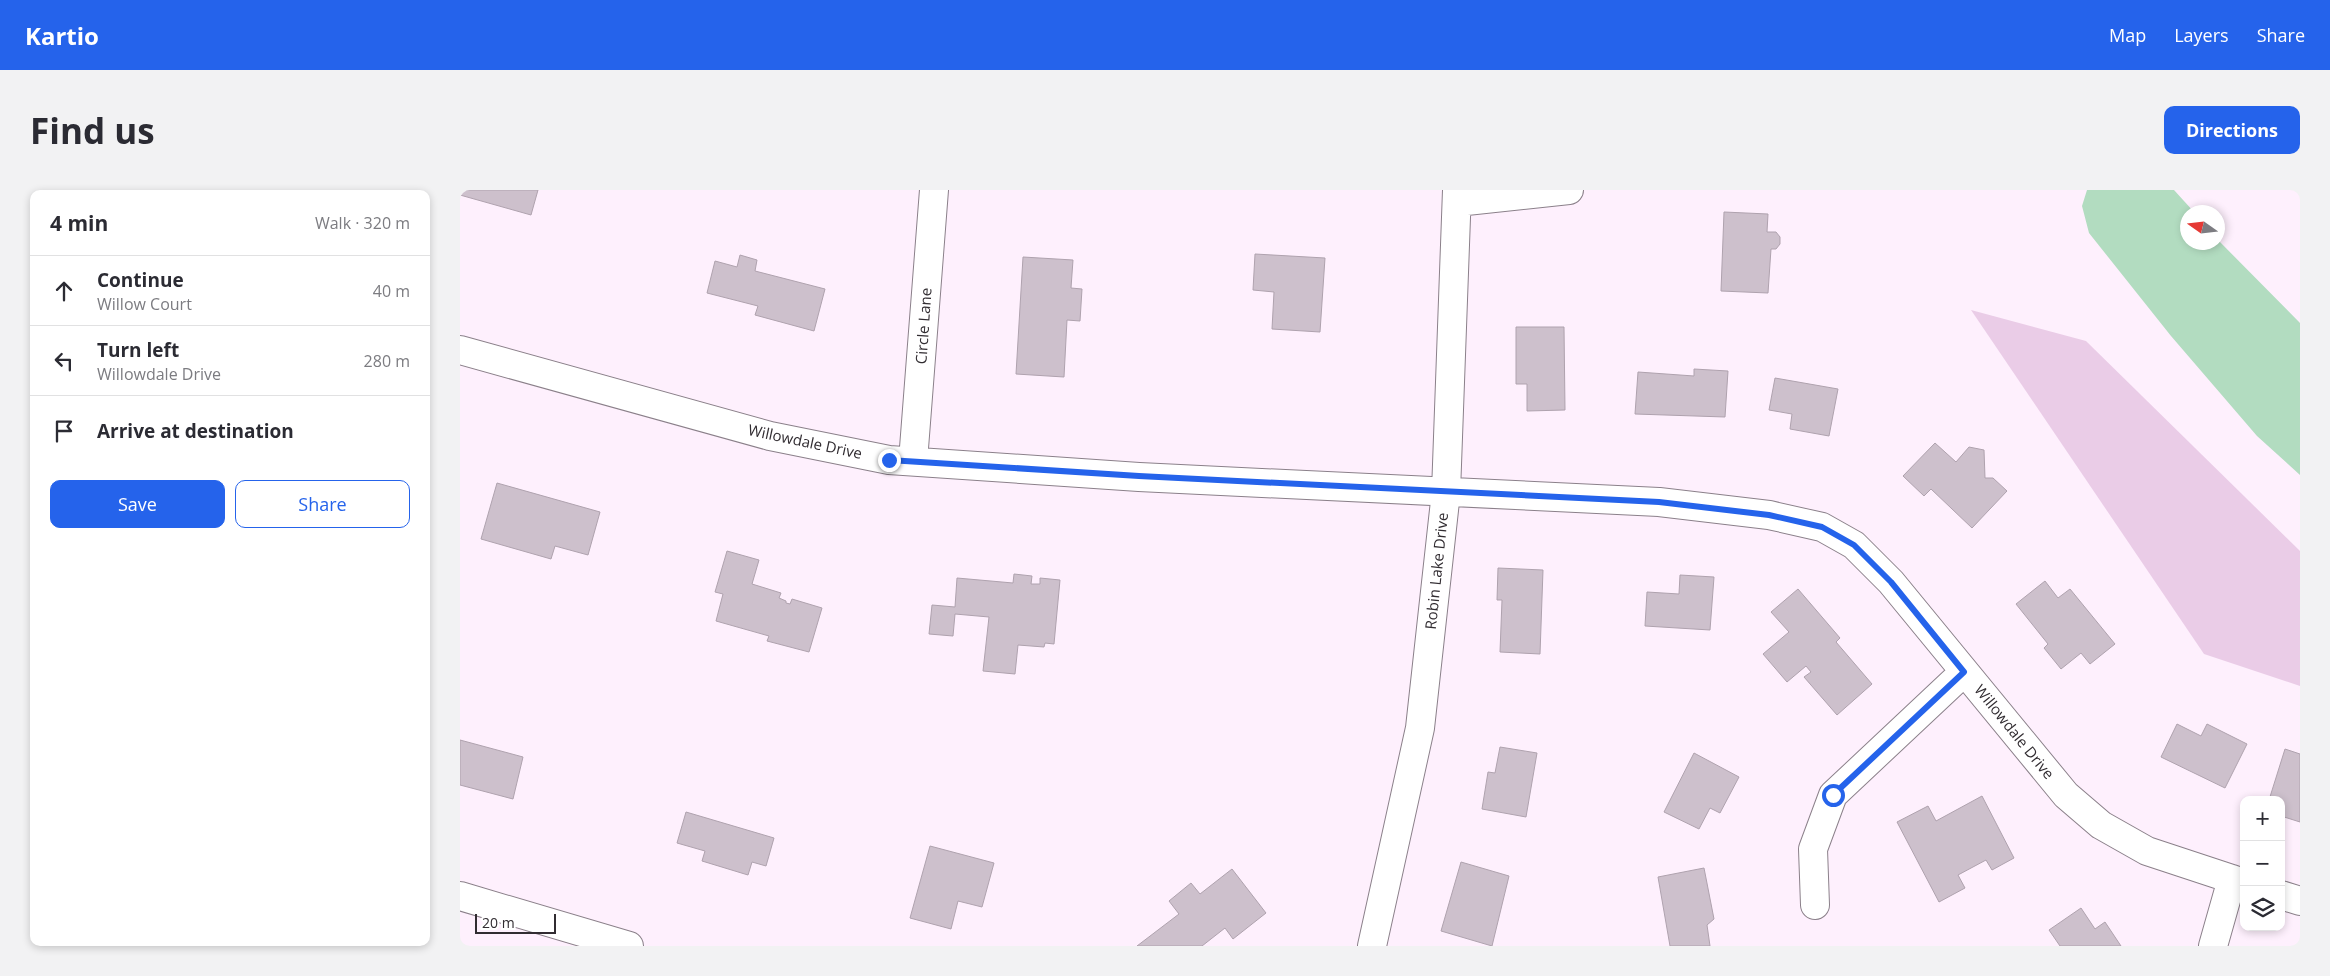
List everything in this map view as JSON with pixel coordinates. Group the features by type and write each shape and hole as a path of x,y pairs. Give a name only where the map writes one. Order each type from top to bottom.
{"street":[{"name":"Circle Lane","path":"913,461 934,190"},
{"path":"1457,196 1569,190"},
{"name":"Robin Lake Drive","path":"1372,946 1420,728 1446,492 1457,196"},
{"name":"Willowdale Drive","path":"460,350 770,436 889,460 1139,476 1659,502 1769,515 1822,527 1854,545 1891,582 2066,795 2101,825 2147,851 2238,881"},
{"path":"1814,905 1813,849 1833,795 1964,672"},
{"path":"2213,946 2238,881"},
{"path":"460,896 629,946"},
{"path":"2285,896 2300,901"}],"shaded area":[{"path":"2087,190 2174,190 2188,205 2180,205 2180,250 2225,250 2225,247 2300,323 2300,475 2257,436 2171,336 2089,233 2082,206"},
{"path":"1971,310 2086,341 2300,551 2300,686 2204,654"}],"building":[{"path":"460,190 538,190 531,215 460,195"},
{"path":"1724,212 1768,214 1767,232 1776,232 1780,237 1780,244 1776,249 1771,249 1768,293 1721,291"},
{"path":"1255,254 1325,258 1320,332 1272,329 1274,292 1253,290"},
{"path":"740,255 757,260 755,271 825,289 814,331 755,315 758,306 707,293 715,261 737,267"},
{"path":"1023,257 1073,260 1071,288 1082,289 1080,321 1067,320 1064,377 1016,374"},
{"path":"1516,327 1564,327 1565,410 1527,411 1527,384 1516,384"},
{"path":"1694,369 1728,371 1725,417 1635,414 1638,372 1694,376"},
{"path":"1775,378 1838,389 1829,436 1790,429 1792,414 1769,410"},
{"path":"1935,443 1956,462 1969,447 1984,450 1985,478 1993,478 2007,491 1972,528 1931,489 1924,496 1903,476"},
{"path":"497,483 600,512 588,555 555,546 551,559 481,539"},
{"path":"727,551 759,560 752,584 781,593 779,598 786,601 786,603 790,604 792,599 822,608 809,652 767,641 769,636 716,621 723,594 715,592"},
{"path":"1498,568 1543,570 1540,654 1500,652 1502,600 1497,600"},
{"path":"1014,574 1032,576 1031,584 1040,584 1040,578 1060,580 1054,644 1045,643 1044,647 1018,645 1015,674 983,671 989,617 955,614 953,636 929,634 932,605 955,607 957,578 1013,583"},
{"path":"1680,575 1714,577 1710,630 1645,626 1647,592 1679,594"},
{"path":"2045,581 2058,598 2070,589 2115,644 2090,664 2081,653 2061,669 2044,648 2048,644 2016,604"},
{"path":"1798,589 1840,638 1836,642 1872,684 1837,715 1804,677 1811,672 1806,666 1787,682 1763,654 1789,632 1771,612"},
{"path":"2177,724 2201,736 2207,724 2247,744 2225,788 2161,757"},
{"path":"460,740 523,757 513,799 460,785"},
{"path":"1500,747 1537,753 1526,817 1482,809 1488,772 1495,773"},
{"path":"2285,749 2300,754 2300,822 2285,817 2285,796 2270,796"},
{"path":"1694,753 1739,777 1720,813 1710,808 1699,829 1664,812"},
{"path":"1982,796 2014,858 1992,870 1986,860 1958,875 1965,888 1939,902 1897,822 1928,806 1936,821"},
{"path":"686,812 774,838 766,866 752,862 748,875 702,861 705,851 677,843"},
{"path":"930,846 994,863 982,907 958,901 951,929 910,918"},
{"path":"1461,862 1509,876 1492,946 1441,931"},
{"path":"1704,868 1714,919 1707,925 1710,946 1670,946 1658,877"},
{"path":"1232,869 1266,913 1233,939 1225,928 1202,946 1137,946 1179,914 1169,901 1191,883 1200,894"},
{"path":"2081,908 2095,929 2105,922 2121,946 2060,946 2049,930"}],"route":[{"path":"889,460 1139,476 1659,502 1769,515 1822,527 1854,545 1891,582 1964,672 1833,795"}]}
